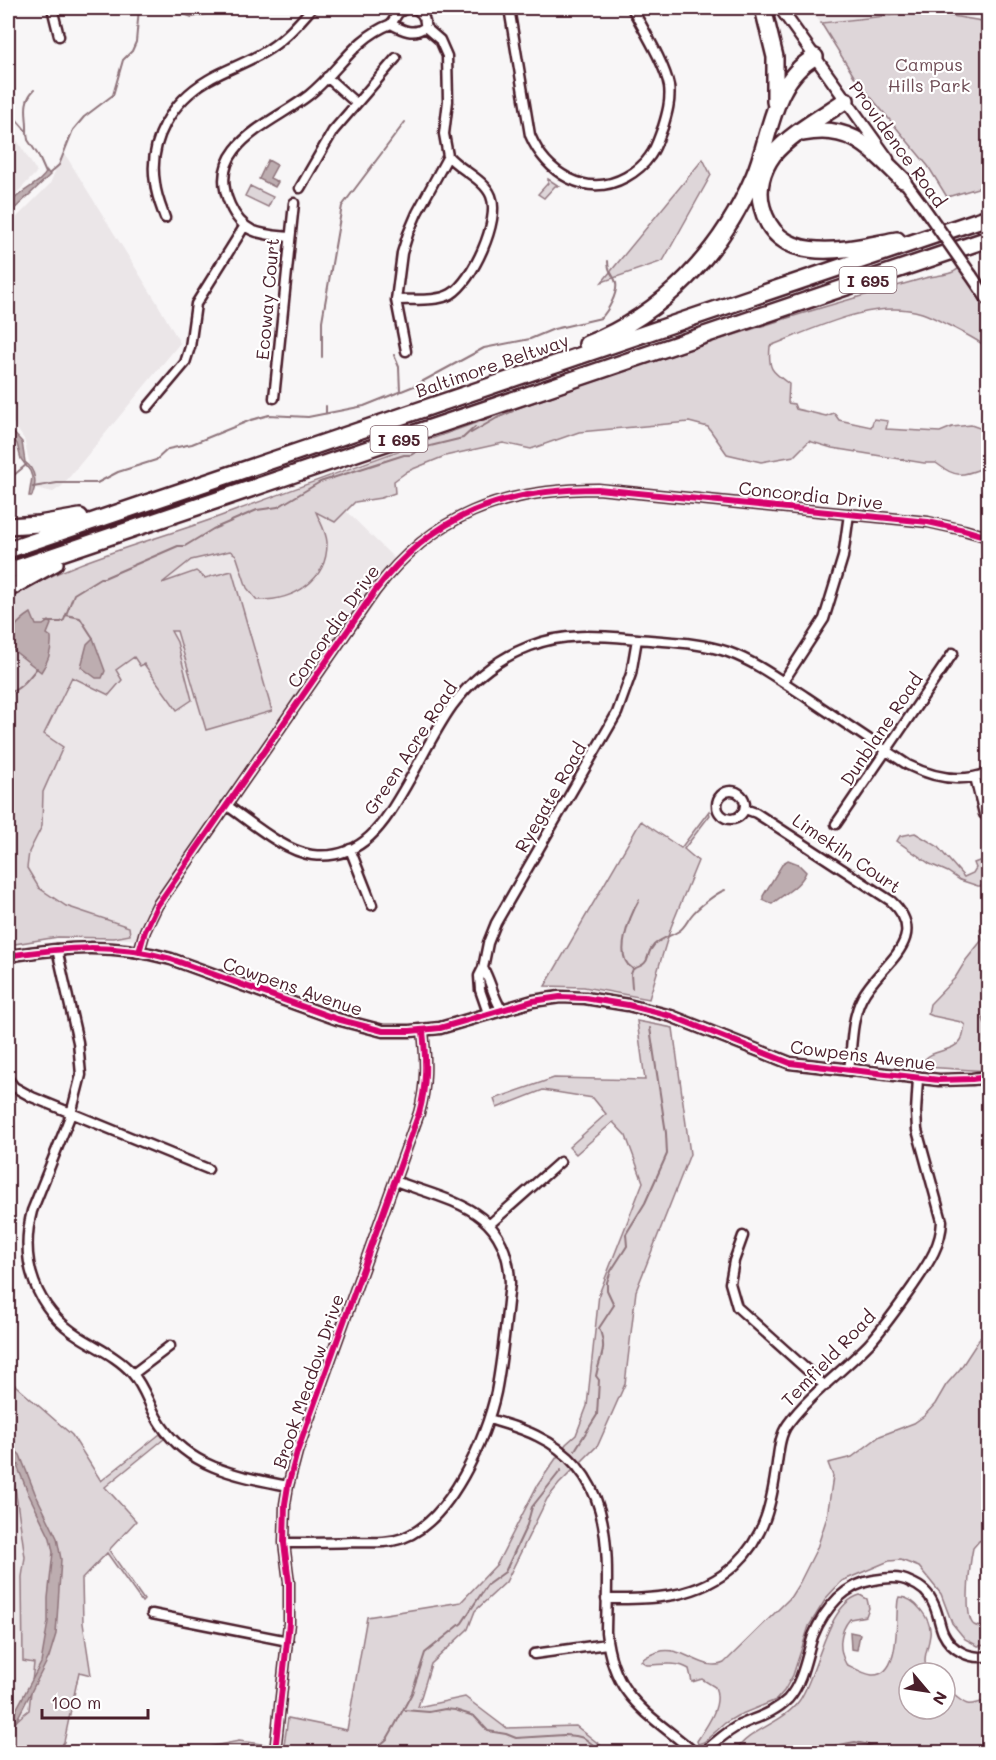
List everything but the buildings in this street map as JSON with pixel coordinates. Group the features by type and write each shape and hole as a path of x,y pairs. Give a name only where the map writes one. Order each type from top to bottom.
{"highway":[{"path":"763,8 775,57 775,109"},
{"path":"426,408 610,334 660,302 698,266 729,224 757,168 775,109 792,77 806,62 815,57"},
{"path":"846,100 797,134 771,157 762,178 760,194 763,213 768,222 788,243 810,250 845,250 953,229"},
{"path":"797,134 819,130 845,134 868,146 903,180"},
{"name":"Baltimore Beltway","path":"8,550 988,217"},
{"name":"I 695","path":"8,571 988,239"},
{"path":"946,253 988,245"},
{"path":"8,526 59,521 142,505"},
{"path":"8,590 19,582 105,538"}],"street":[{"path":"52,8 58,36"},
{"path":"165,218 154,183 153,163 157,142 172,112 207,80 263,53 280,41 312,8"},
{"path":"289,237 258,233 244,227 233,211 226,191 225,179 229,159 241,142 252,132 309,95 346,55 369,35 391,24 398,13 406,8"},
{"path":"391,24 413,32 425,27 423,11 411,8"},
{"path":"508,8 530,135 536,148 552,169 576,183 590,185 620,180 642,165 657,143 667,114 669,98 665,73 632,8"},
{"name":"Providence Road","path":"780,8 988,300"},
{"path":"396,300 442,297 451,294 468,276 493,222 494,208 491,196 484,186 456,166 447,156 444,134 448,101 447,56 440,40 425,27"},
{"path":"300,188 323,146 356,103 396,58"},
{"path":"327,77 356,103"},
{"path":"406,351 396,300 402,253 408,234 447,156"},
{"name":"Ecoway Court","path":"274,398 294,203"},
{"path":"148,407 185,363 190,347 196,304 244,227"},
{"name":"Concordia Drive","path":"139,952 145,931 157,906 387,574 411,549 455,519 518,496 577,489 634,491 928,522 988,537"},
{"path":"783,682 824,618 843,557 849,514"},
{"name":"Green Acre Road","path":"226,805 280,843 302,853 325,855 350,849 364,842 380,828 452,706 479,677 524,648 552,639 594,635 708,647 725,651 742,658 783,682 908,765 935,776 956,779 988,773"},
{"name":"Ryegate Road","path":"488,1013 479,976 496,922 617,713 631,674 637,639"},
{"name":"Dunblane Road","path":"836,824 953,653"},
{"path":"975,777 984,814"},
{"name":"Limekiln Court","path":"745,809 756,813 891,901 900,910 904,920 907,930 900,951 869,986 858,1007 849,1071"},
{"path":"350,849 372,905"},
{"name":"Cowpens Avenue","path":"8,956 85,947 139,952 171,959 350,1024 383,1030 423,1031 452,1026 501,1009 548,998 598,999 671,1016 782,1061 918,1078 952,1080 988,1077"},
{"path":"57,949 81,1058 79,1090 32,1211 27,1238 28,1265 37,1291 43,1303 58,1321 115,1358 133,1374 160,1423 170,1437 193,1458 223,1472 288,1486"},
{"path":"483,968 501,1009"},
{"name":"Brook Meadow Drive","path":"275,1752 290,1606 284,1543 288,1486 297,1452 423,1097 426,1062 423,1031"},
{"name":"Temfield Road","path":"606,1599 654,1599 685,1593 713,1581 735,1565 758,1537 768,1514 784,1430 798,1412 879,1332 930,1261 942,1232 942,1221 917,1130 918,1078"},
{"path":"8,1079 22,1092 208,1169"},
{"path":"490,1224 560,1162"},
{"path":"284,1543 386,1542 415,1533 449,1498 471,1461 489,1419 496,1393 510,1283 510,1268 505,1247 490,1224 469,1209 395,1181"},
{"path":"743,1236 734,1261 730,1283 737,1307 825,1386"},
{"path":"133,1374 170,1346"},
{"path":"489,1419 522,1429 547,1441 571,1461 588,1482 605,1527 607,1644 619,1679 629,1696 650,1718 694,1752"},
{"path":"704,1752 734,1729 781,1706 797,1685 820,1620 843,1593 865,1581 896,1578 908,1580 918,1586 932,1601 949,1643 969,1656 988,1656"},
{"path":"152,1614 288,1641"},
{"path":"534,1654 607,1644"}],"shaded area":[{"path":"808,8 913,8 913,13 821,23"},
{"path":"8,126 37,172 8,202"},
{"path":"63,151 180,343 62,486 53,492 35,488 24,439 8,415 8,226 50,184"},
{"path":"268,160 277,165 270,178 278,182 275,187 259,179"},
{"path":"47,171 50,175 8,215 13,201 43,177"},
{"path":"8,427 22,442 25,462 33,473 35,487 32,496 29,496 32,477 30,471 21,459 17,444 8,432"},
{"path":"339,504 394,558 362,600 150,908 136,940 93,936 58,937 8,945 8,772 75,655 219,533"},
{"path":"31,613 36,625 43,625 49,621 51,624 47,634 51,637 50,651 41,672 8,646 12,631"},
{"path":"93,638 105,671 102,678 96,678 81,667 87,644"},
{"path":"788,860 798,864 806,872 803,877 796,886 772,904 763,900 763,896 783,863"},
{"path":"8,1443 20,1455 57,1538 61,1559 56,1634 49,1657 8,1737 8,1725 41,1663 48,1622 53,1552 50,1538 14,1458 8,1452"},
{"path":"13,1473 25,1557 22,1577 23,1660 35,1662 29,1710 14,1722 8,1738 8,1475"},
{"path":"850,1632 860,1634 857,1650 851,1649"}],"green space":[{"name":"Campus Hills Park","path":"913,13 946,15 988,22 988,185 947,197 928,166 855,78 821,23"},
{"path":"703,159 711,175 663,261 602,282"},
{"path":"548,179 559,186 555,186 544,198 538,194 548,183"},
{"path":"250,186 273,197 268,207 245,196"},
{"path":"959,268 966,274 988,308 988,348 964,333 925,314 903,309 884,309 864,312 825,324 770,346 770,365 789,384 788,403 794,404 796,409 826,416 834,413 839,420 871,427 874,419 888,421 886,429 940,432 952,427 971,425 988,431 988,466 956,474 936,463 832,448 809,441 794,456 761,462 727,454 708,427 689,422 579,432 531,449 503,443 445,456 408,471 394,481 395,493 381,498 355,502 335,522 316,512 327,542 326,556 315,578 295,593 283,597 257,600 247,588 236,555 230,551 191,560 162,583 196,571 205,578 232,571 272,711 206,730 177,631 171,631 177,642 192,700 177,710 144,664 140,666 134,657 116,670 122,680 109,695 72,677 44,734 63,747 43,792 42,826 29,852 27,868 39,888 66,906 129,927 130,935 114,938 58,937 8,945 8,599 59,572 87,561 202,523 569,390 794,316 925,278 948,274"},
{"path":"709,811 710,815 684,849 698,861 671,927 649,999 584,987 545,986 641,821 681,848"},
{"path":"915,833 937,846 964,877 973,873 976,868 974,863 987,862 988,886 978,886 960,880 930,864 897,841 900,836"},
{"path":"988,916 988,976 984,999 987,1009 983,1019 988,1031 988,1071 925,1067 922,1063 926,1058 953,1047 962,1039 965,1025 928,1014 930,1004 955,978 982,940 980,930"},
{"path":"637,1021 673,1028 690,1154 636,1291 625,1384 598,1445 547,1499 506,1582 475,1611 468,1629 431,1664 418,1707 465,1697 506,1728 576,1726 609,1752 454,1752 426,1747 425,1752 283,1752 288,1718 347,1730 367,1617 461,1602 497,1564 537,1486 566,1444 576,1435 587,1406 599,1294 643,1182 626,1136 613,1122 576,1154 569,1147 606,1114 593,1098 543,1090 497,1108 494,1099 554,1078 645,1080"},
{"path":"988,1326 988,1538 979,1541 973,1548 968,1601 974,1625 988,1626 988,1645 978,1646 965,1639 952,1623 941,1594 919,1567 901,1560 889,1561 842,1581 827,1597 809,1626 793,1675 776,1700 737,1716 725,1723 704,1742 698,1744 697,1741 715,1708 717,1694 715,1687 702,1679 692,1682 689,1669 684,1667 674,1664 647,1665 641,1661 651,1654 667,1651 708,1664 724,1663 790,1598 800,1582 817,1548 827,1517 833,1476 828,1463 852,1457 880,1436 914,1423 924,1416 960,1369"},
{"path":"8,1379 72,1435 101,1481 160,1434 164,1439 105,1487 136,1521 109,1550 144,1600 142,1602 107,1553 82,1579 83,1623 91,1675 79,1672 64,1742 57,1752 8,1752 8,1738 12,1728 18,1719 29,1710 34,1663 23,1661 22,1577 25,1557 13,1474 8,1475"},
{"path":"860,1595 867,1599 869,1608 866,1616 850,1619 846,1624 842,1635 843,1658 846,1664 872,1675 882,1673 893,1657 899,1597 911,1601 921,1610 930,1629 925,1661 897,1661 897,1721 957,1721 957,1698 968,1704 988,1700 988,1752 735,1752 741,1744 784,1715 799,1701 831,1626 848,1601"},
{"path":"239,1741 268,1745 267,1752 183,1752"}],"waterway":[{"path":"50,173 59,165 73,130 84,117 113,95 123,60 132,51 136,42 139,8"},
{"path":"180,8 181,13 192,17 207,14"},
{"path":"27,132 26,105 34,90"},
{"path":"8,110 27,132 28,140 46,173"},
{"path":"322,357 322,321 342,206 405,122"},
{"path":"33,487 57,483 97,483 118,472 156,460 168,449 192,444 269,415 308,417 364,406 414,386 484,348 530,339 554,329 601,318 612,302 616,287 608,261"},
{"path":"394,355 399,367 400,392"},
{"path":"326,406 326,414"},
{"path":"471,433 513,411"},
{"path":"46,622 64,620 74,594 100,578 178,546 185,546 213,529 257,510 278,507 320,482 404,455 411,455 422,448 463,438 475,427"},
{"path":"8,480 26,465"},
{"path":"66,615 80,618 93,638"},
{"path":"8,693 27,680 37,668"},
{"path":"632,988 633,969 644,964 654,945 676,933 697,909 725,890"},
{"path":"632,968 626,963 623,946 631,916 639,900"},
{"path":"575,1450 597,1415 599,1380 596,1376 603,1348 599,1328 614,1305 607,1290 607,1282 611,1271 627,1246 626,1234 645,1203 667,1154 666,1133 650,1028"},
{"path":"8,1467 19,1465"},
{"path":"372,1752 387,1739 395,1725 412,1693 425,1653 462,1623 487,1585 505,1572 527,1525 532,1507 561,1470"},
{"path":"404,1710 429,1712 455,1710 474,1716 488,1731 516,1738 576,1736 584,1738 601,1752"},
{"path":"816,1752 823,1748 855,1742 875,1749 902,1752"},
{"path":"976,1752 988,1747"}],"cycle path":[{"path":"139,952 145,931 157,906 375,591 397,565 421,543 446,525 473,511 501,501 532,494 598,489 928,522 988,537"},
{"path":"8,956 50,950 90,948 150,954 171,959 337,1019 383,1031 440,1028 533,1001 560,997 585,998 628,1005 671,1016 790,1063 939,1080 988,1077"},
{"path":"275,1752 289,1623 289,1582 284,1543 288,1486 297,1452 419,1113 425,1072 423,1031"}]}
